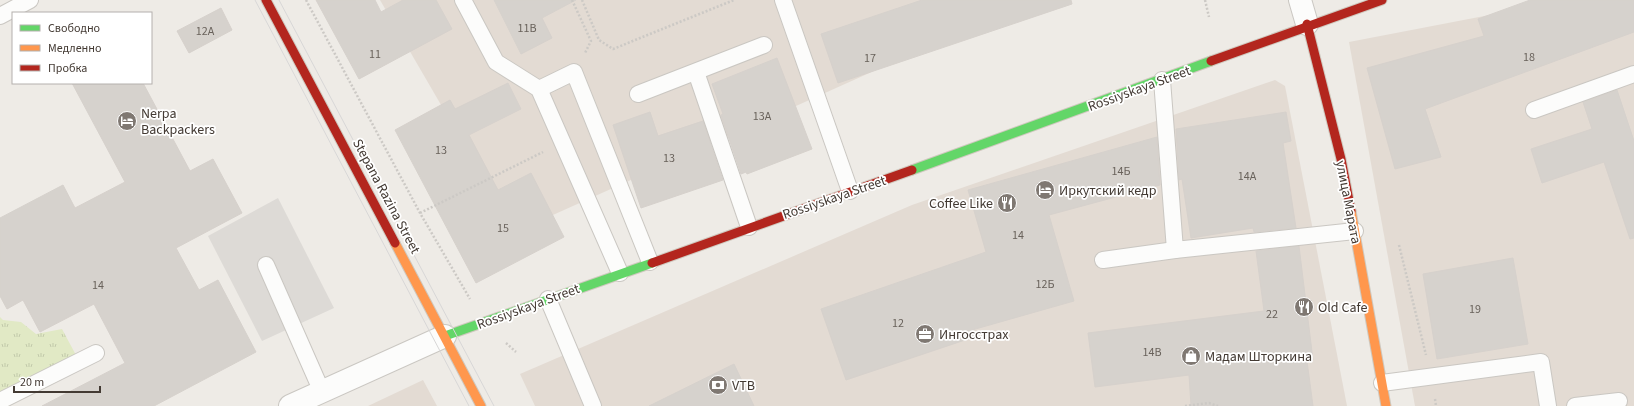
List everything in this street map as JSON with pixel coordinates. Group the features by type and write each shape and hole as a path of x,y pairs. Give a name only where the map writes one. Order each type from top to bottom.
{"street":[{"name":"Stepana Razina Street","path":"266,0 481,406"},
{"name":"улица Марата","path":"1300,0 1341,159 1386,406"},
{"name":"Rossiyskaya Street","path":"290,406 445,336 1162,80 1307,24 1382,0"}],"lane":[{"path":"0,16 30,0"},
{"path":"463,0 496,62 539,89 620,273"},
{"path":"783,0 850,191"},
{"path":"638,94 764,44"},
{"path":"539,89 574,72 650,262"},
{"path":"696,72 749,227"},
{"path":"1534,110 1634,74"},
{"path":"1162,80 1174,250"},
{"path":"1103,260 1174,250 1355,231"},
{"path":"266,265 322,392"},
{"path":"548,299 593,406"},
{"path":"0,401 96,353"},
{"path":"1382,384 1541,362 1548,406"},
{"path":"1575,406 1619,401"}],"path":[{"path":"306,0 420,213 483,322 516,352"},
{"path":"572,0 591,41 574,72"},
{"path":"582,0 599,40 613,49 734,0"},
{"path":"1206,0 1209,17"},
{"path":"420,213 562,143"},
{"path":"1399,246 1431,377 1436,406"},
{"path":"1185,406 1209,403 1218,406"}],"shaded area":[{"path":"380,0 1032,0 515,232"},
{"path":"1568,0 1634,0 1634,406 1415,406 1349,42"},
{"path":"1275,80 1285,86 1347,406 535,406 520,374 912,205"},
{"path":"278,198 334,308 262,341 208,236"},
{"path":"423,380 437,406 368,406"}],"green space":[{"path":"0,317 3,320 21,322 36,334 62,329 77,357 0,395"}],"building":[{"path":"316,0 375,0 381,12 403,0 436,0 452,29 359,79"},
{"path":"494,0 576,0 542,18 552,38 521,54"},
{"path":"922,0 1071,0 1072,4 838,83 821,34"},
{"path":"1530,0 1634,0 1634,32 1425,109 1441,157 1395,169 1367,68 1484,36 1478,19"},
{"path":"221,8 232,30 189,53 177,31"},
{"path":"777,58 812,149 747,174 746,172 741,174 721,115 723,114 712,84"},
{"path":"508,83 521,109 469,135 498,190 531,173 564,237 476,283 395,130 450,100 455,109"},
{"path":"73,84 144,84 190,171 213,159 242,213 176,248 199,290 218,280 256,352 154,406 42,406 125,363 94,304 40,332 23,300 7,309 0,296 0,218 63,185 75,208 125,182"},
{"path":"1617,90 1634,141 1634,238 1630,239 1604,162 1542,183 1531,149 1592,129 1583,102"},
{"path":"650,112 658,136 703,121 723,180 641,208 613,125"},
{"path":"1286,112 1291,141 1283,143 1296,228 1254,232 1253,228 1191,238 1182,179 1179,180 1176,129"},
{"path":"1157,137 1160,185 1049,215 1074,301 972,330 974,337 846,380 821,309 986,252 968,190"},
{"path":"1299,246 1313,360 1307,361 1313,406 1191,406 1189,375 1095,387 1088,333 1264,311 1256,251"},
{"path":"1513,258 1528,344 1437,359 1423,274"},
{"name":"VTB","path":"734,364 754,406 649,406"}],"tram line":[{"path":"255,0 469,406"},
{"path":"279,0 494,406"}],"traffic: fast":[{"path":"912,170 1211,61"},
{"path":"445,336 652,263"}],"traffic: slow":[{"path":"1351,211 1386,406"},
{"path":"395,243 481,406"}],"traffic: jam":[{"path":"266,0 395,243"},
{"path":"1211,61 1382,0"},
{"path":"1307,24 1341,159 1351,211"},
{"path":"652,263 912,170"}],"place":[{"name":"Nerpa Backpackers","path":"127,121"},
{"name":"Иркутский кедр","path":"1045,190"},
{"name":"Coffee Like","path":"1007,203"},
{"name":"Old Cafe","path":"1304,307"},
{"name":"Ингосстрах","path":"925,334"},
{"name":"Мадам Шторкина","path":"1191,356"},
{"name":"VTB","path":"718,385"}]}
